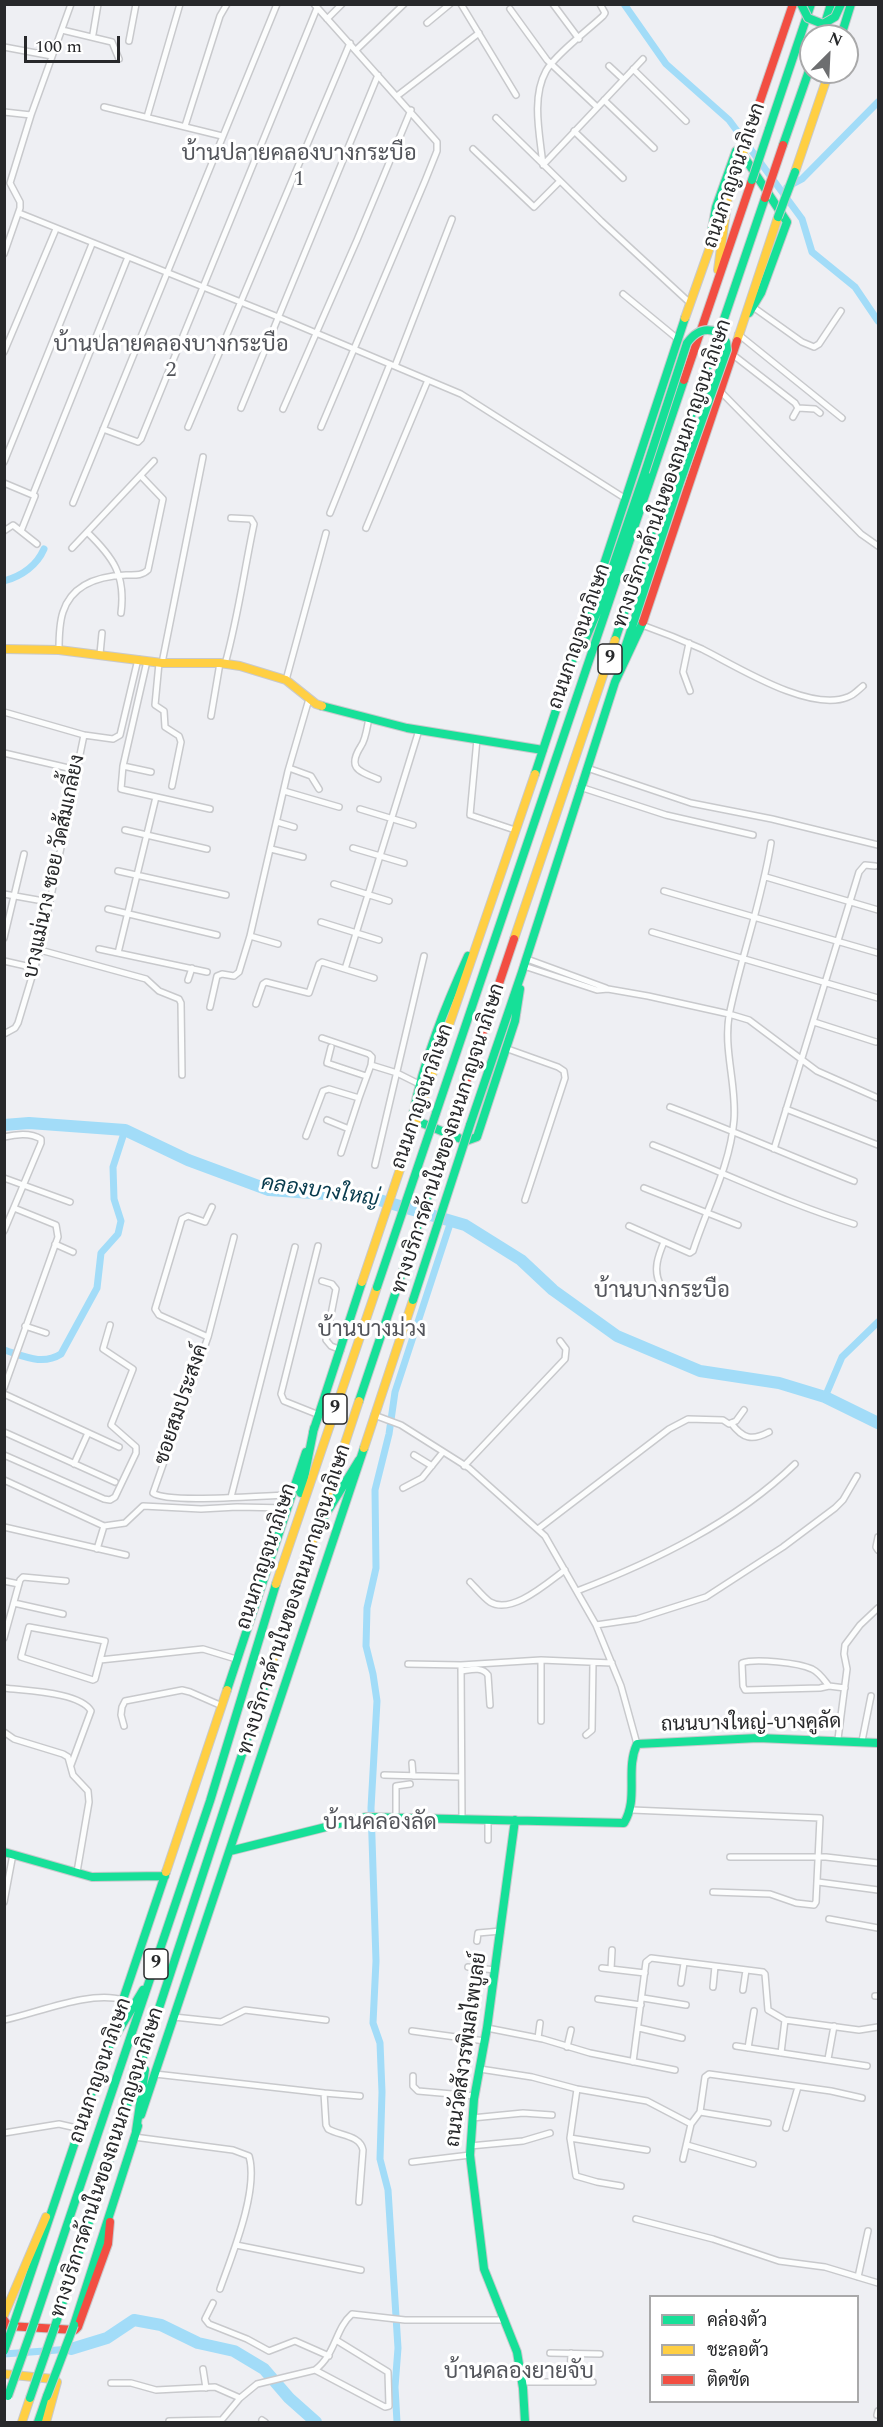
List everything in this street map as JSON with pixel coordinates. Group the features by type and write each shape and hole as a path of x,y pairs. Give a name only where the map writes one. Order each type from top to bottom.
{"main road":[{"path":"4,2351 81,2129 477,940 566,685 690,303 793,4"},
{"path":"801,4 802,12 809,20 823,24 832,21 841,4"},
{"name":"ถนนกาญจนาภิเษก","path":"4,2406 210,1801 293,1530 811,4"},
{"path":"825,24 831,4"},
{"path":"845,24 851,4"},
{"name":"ถนนกาญจนาภิเษก","path":"22,2422 149,2043 311,1539 804,84"},
{"name":"ทางบริการด้านในของถนนกาญจนาภิเษก","path":"38,2422 74,2325 111,2205 524,966 615,682 642,625 738,334 825,84"},
{"path":"710,245 716,207 735,151 739,149 787,222 761,293 743,322"},
{"path":"715,290 728,196"},
{"path":"566,685 598,609 687,343 694,333 701,330 715,330 725,339 727,350 679,485 615,682"},
{"path":"5,650 59,650 160,663 222,663 264,672 286,680 309,699 326,707 419,730 543,750"},
{"path":"477,940 448,997 419,1084 413,1111 414,1118 466,1141 477,1137 517,1013 524,966"},
{"path":"293,1530 314,1428"},
{"path":"311,1539 359,1460"},
{"name":"ถนนบางใหญ่-บางคูลัด","path":"632,1810 633,1754 637,1744 748,1738 838,1739 879,1743"},
{"path":"230,1851 366,1817 619,1824 624,1823 632,1810"},
{"name":"ถนนวัดสังวรพิมลไพบูลย์","path":"515,1820 501,1931 472,2118 470,2155 484,2269 517,2352 525,2422"},
{"path":"9,1853 106,1878 165,1876"},
{"path":"107,2050 152,1975"},
{"path":"135,2134 149,2043"},
{"path":"4,2315 41,2226 55,2201"},
{"path":"4,2320 8,2326 75,2330 78,2327 108,2244 111,2205"},
{"path":"4,2374 53,2379 57,2382 46,2422"}],"street":[{"path":"4,254 7,240 19,213 20,202 10,183 31,115 71,4"},
{"path":"93,34 98,4"},
{"path":"129,41 136,4"},
{"path":"147,117 180,4"},
{"path":"185,126 220,16 227,4"},
{"path":"73,503 277,4"},
{"path":"327,19 342,4"},
{"path":"356,50 404,4"},
{"path":"427,23 450,4"},
{"path":"461,4 516,95"},
{"path":"553,4 579,39"},
{"path":"543,165 538,103 543,77 552,63 604,13 600,4"},
{"path":"103,429 138,442 165,383 316,6 411,110 437,142 437,151 321,427"},
{"path":"510,9 552,63 597,107"},
{"path":"62,30 112,42 119,59"},
{"path":"398,96 479,33"},
{"path":"188,427 350,43"},
{"path":"4,47 52,56"},
{"path":"543,165 643,59"},
{"path":"609,66 623,79"},
{"path":"633,69 686,121"},
{"path":"241,408 378,75"},
{"path":"604,100 654,148"},
{"path":"104,107 222,136"},
{"path":"283,409 411,110"},
{"path":"4,112 31,115"},
{"path":"496,118 690,303"},
{"path":"574,131 623,178"},
{"path":"473,149 534,207 560,181"},
{"path":"19,213 278,317 467,398 626,499"},
{"path":"330,513 452,219"},
{"path":"4,352 56,229"},
{"path":"4,462 92,244"},
{"path":"21,531 34,502 35,495 33,494 128,257"},
{"path":"623,294 679,340"},
{"path":"753,307 802,342 814,347 819,344 841,311"},
{"path":"738,334 842,418"},
{"path":"732,354 791,399 798,408 815,410 820,413"},
{"path":"366,528 428,380"},
{"path":"720,391 861,534 879,546"},
{"path":"794,417 798,408"},
{"path":"172,786 181,742 179,736 165,728 164,711 155,705 160,663 203,457"},
{"path":"72,548 154,461"},
{"path":"59,650 63,612 76,591 93,580 118,575 141,575 148,570 163,504 160,494 141,476"},
{"path":"4,483 33,494"},
{"path":"210,716 222,663 236,618 238,597 254,524 251,519 231,518"},
{"path":"4,531 13,525 37,544"},
{"path":"87,532 111,556 123,590 121,613"},
{"path":"286,680 326,533"},
{"path":"642,625 689,643 764,682 807,696 825,700 842,699 863,686"},
{"path":"100,654 102,633"},
{"path":"689,643 683,672 690,690"},
{"path":"142,660 121,789 210,809"},
{"name":"บางแม่นาง ซอย วัดส้มเกลี้ยง","path":"4,1034 15,1028 18,1023 40,950 84,735 113,739 120,735 142,660"},
{"path":"210,1007 217,976 237,975 250,936 289,768 309,699"},
{"path":"4,712 84,735"},
{"path":"369,718 362,745 356,752 354,761 355,767 361,772 378,779"},
{"path":"345,969 419,730"},
{"path":"477,740 470,815 515,830"},
{"path":"4,753 76,770"},
{"path":"123,766 151,772"},
{"path":"289,768 311,776 319,789"},
{"path":"587,768 691,803 772,819 879,845"},
{"path":"580,787 666,816 753,835"},
{"path":"284,790 339,807"},
{"path":"118,953 156,796"},
{"path":"360,809 413,825"},
{"path":"277,822 294,827"},
{"path":"125,830 207,849"},
{"path":"628,1226 690,1253 693,1251 724,1173 732,1130 734,1086 728,1048 729,1014 756,918 771,843"},
{"path":"353,848 404,863"},
{"path":"271,849 303,857"},
{"path":"4,938 24,854"},
{"path":"774,1149 861,868 865,865 875,866"},
{"path":"118,871 226,895"},
{"path":"766,877 879,910"},
{"path":"334,884 389,901"},
{"path":"664,891 879,953"},
{"path":"4,894 49,902"},
{"path":"108,909 217,935"},
{"path":"321,922 379,940"},
{"path":"652,932 879,998"},
{"path":"250,936 278,944"},
{"path":"99,949 207,972"},
{"path":"40,950 146,978 159,991 176,996 181,1003 182,1075"},
{"path":"375,1165 424,956"},
{"path":"4,961 35,968"},
{"path":"256,1004 264,983 306,993 310,990 322,962 374,978"},
{"path":"524,966 599,984 608,989 749,1020 766,1031 800,1061 817,1071 879,1098"},
{"path":"188,980 192,968"},
{"path":"814,1022 876,1042"},
{"path":"322,1038 372,1057 341,1153"},
{"path":"331,1047 327,1063 366,1076"},
{"path":"505,1048 558,1067 564,1071 565,1078 525,1200"},
{"path":"370,1065 397,1072 419,1084"},
{"path":"306,1136 323,1091 329,1089 359,1098"},
{"path":"670,1107 854,1181"},
{"path":"786,1109 879,1145"},
{"path":"327,1120 349,1129"},
{"path":"4,1137 27,1135 41,1139 14,1208 7,1216 4,1231"},
{"path":"653,1145 808,1210 854,1224"},
{"path":"4,1178 70,1202"},
{"path":"644,1188 738,1225"},
{"name":"ซอยสมประสงค์","path":"212,1207 206,1222 188,1216 182,1219 155,1309 159,1315 208,1337 153,1493 163,1497 291,1495"},
{"path":"4,1388 58,1237 56,1225 14,1208"},
{"path":"208,1337 234,1237"},
{"path":"660,1284 656,1275 658,1256 664,1242"},
{"path":"55,1244 73,1252"},
{"path":"318,1246 281,1394 284,1401 319,1415"},
{"path":"231,1497 295,1247"},
{"path":"322,1281 332,1284 336,1289 327,1343 341,1350"},
{"path":"4,1455 104,1499 110,1500 115,1497 136,1453 136,1448 111,1425 133,1369 103,1349 110,1324"},
{"path":"25,1326 46,1334"},
{"path":"464,1466 565,1359 566,1349 560,1341"},
{"path":"4,1394 119,1447"},
{"path":"731,1423 736,1421 744,1410"},
{"path":"374,1415 401,1425 464,1466 545,1536 596,1625 621,1686 637,1744"},
{"path":"538,1529 669,1429 688,1419 723,1420 731,1423 751,1438 769,1431"},
{"path":"4,1432 115,1482"},
{"path":"74,1464 88,1432"},
{"path":"403,1488 422,1478 442,1452"},
{"path":"414,1455 432,1466"},
{"path":"577,1591 630,1571 691,1540 774,1484 795,1464"},
{"path":"596,1625 637,1619 706,1597 783,1547 835,1508 843,1500 857,1476"},
{"path":"4,1480 104,1526 124,1522 143,1506 201,1509 237,1506 287,1508"},
{"path":"97,1549 104,1526"},
{"path":"4,1527 126,1555"},
{"path":"879,1537 876,1547 879,1550"},
{"path":"470,1582 491,1602 501,1606 512,1605 565,1570"},
{"path":"4,1638 23,1577 66,1581"},
{"path":"4,1581 19,1584"},
{"path":"14,1603 63,1614"},
{"path":"838,1739 847,1669 845,1645 860,1625 879,1608"},
{"path":"31,1627 104,1641 100,1660 93,1680 21,1655 27,1630 31,1627"},
{"path":"100,1660 203,1649 237,1659"},
{"path":"461,1668 542,1660 612,1663"},
{"path":"541,1721 542,1660"},
{"path":"586,1736 592,1730 592,1663"},
{"path":"829,1686 820,1675 811,1669 789,1664 742,1663 745,1690 829,1686 845,1688"},
{"path":"408,1664 486,1671 490,1705"},
{"path":"461,1668 462,1820"},
{"path":"4,1688 62,1695 88,1705 91,1711 71,1765"},
{"path":"124,1726 122,1707 125,1701 133,1698 182,1690 222,1706"},
{"path":"862,1741 871,1696"},
{"path":"4,1732 14,1739 63,1754 71,1765 73,1775 88,1791 89,1802 77,1872"},
{"path":"412,1763 413,1776"},
{"path":"384,1775 461,1777"},
{"path":"396,1817 396,1786 410,1784"},
{"path":"632,1810 816,1816 820,1818 816,1902 811,1905 796,1903 770,1894 713,1892"},
{"path":"488,1820 488,1840"},
{"path":"4,1902 9,1853"},
{"path":"730,1857 819,1859 826,1857 879,1863"},
{"path":"818,1882 879,1890"},
{"path":"829,1919 879,1928"},
{"path":"477,1941 478,1933 501,1931"},
{"path":"611,1969 612,1950"},
{"path":"633,2062 646,1962 651,1958 764,1973 768,2010 785,2020 859,2030 879,2027"},
{"path":"681,1983 684,1963"},
{"path":"713,1986 715,1966"},
{"path":"468,1967 495,1970"},
{"path":"602,1968 645,1973"},
{"path":"743,1990 746,1970"},
{"path":"4,2019 66,2003 114,1997 123,2000"},
{"path":"643,1998 686,2005"},
{"path":"598,1999 641,2005"},
{"path":"174,2017 221,2022 245,2010 326,2020"},
{"path":"748,2048 754,2012"},
{"path":"781,2053 785,2020"},
{"path":"538,2038 540,2023"},
{"path":"828,2059 834,2026"},
{"path":"487,2028 675,2070"},
{"path":"639,2028 682,2038"},
{"path":"567,2047 571,2030"},
{"path":"412,2031 485,2041"},
{"path":"736,2046 867,2066"},
{"path":"480,2069 532,2077 577,2090 647,2102 691,2124"},
{"path":"155,2073 360,2096"},
{"path":"683,2159 691,2124 700,2112 705,2077 709,2074 862,2098"},
{"path":"414,2076 412,2086 418,2091 475,2096"},
{"path":"786,2128 798,2087"},
{"path":"577,2090 570,2138 576,2176 621,2186"},
{"path":"324,2093 323,2103 328,2129 362,2144 359,2202"},
{"path":"700,2112 768,2123"},
{"path":"472,2118 523,2113 552,2115"},
{"path":"4,2133 59,2124 81,2129"},
{"path":"470,2146 523,2141 550,2133"},
{"path":"135,2134 233,2150 249,2156 252,2174 250,2191 236,2245 220,2289"},
{"path":"570,2138 647,2150"},
{"path":"687,2145 753,2164"},
{"path":"412,2162 470,2155"},
{"path":"636,2219 713,2239 780,2261 825,2267 879,2283"},
{"path":"858,2277 868,2231"},
{"path":"236,2245 361,2270"},
{"path":"213,2303 206,2319 209,2324 247,2339 269,2351 295,2341 329,2356"},
{"path":"169,2421 220,2421 240,2398 260,2382 315,2370 329,2356 352,2314 405,2320 503,2320"},
{"path":"315,2370 386,2407 389,2406 387,2371 336,2340"},
{"path":"550,2353 600,2354"},
{"path":"570,2382 571,2353"},
{"path":"203,2369 206,2388"},
{"path":"522,2382 593,2382"},
{"path":"111,2383 131,2383 156,2390 206,2388 222,2390 240,2398"}],"waterway":[{"path":"624,4 666,64 729,120 802,219 812,252 855,287 878,321"},
{"path":"787,187 802,179 878,102"},
{"path":"4,581 28,569 44,549"},
{"name":"คลองบางใหญ่","path":"4,1125 29,1123 125,1130 188,1160 269,1190 369,1197 465,1225 521,1260 553,1290 617,1336 700,1371 779,1383 825,1397 878,1423"},
{"path":"4,1350 40,1360 54,1358 61,1354 97,1288 101,1253 118,1234 121,1221 114,1199 113,1167 125,1130"},
{"path":"397,2422 395,2387 398,2348 388,2190 380,2159 382,2092 380,2043 373,2023 376,1961 371,1808 377,1701 366,1646 367,1608 376,1568 375,1490 389,1434 395,1392 451,1221"},
{"path":"825,1397 842,1357 878,1322"},
{"path":"71,2349 107,2338 134,2320 161,2325 198,2343 234,2351 264,2369 289,2398 316,2422"},
{"path":"4,2354 71,2349"}],"traffic: fast":[{"path":"801,4 808,18 823,24 835,17 841,4"},
{"path":"769,129 811,4"},
{"path":"825,24 831,4"},
{"path":"845,24 851,4"},
{"path":"783,145 804,84"},
{"path":"752,180 769,129"},
{"path":"712,229 716,207 736,151 739,149 787,222 761,293 749,313"},
{"path":"778,217 795,172"},
{"path":"615,640 765,198"},
{"path":"535,774 685,318"},
{"path":"645,472 687,343 700,331 717,332 726,342 727,350 679,485"},
{"path":"436,1113 684,380"},
{"path":"582,647 598,610 645,472"},
{"path":"623,654 679,485"},
{"path":"470,1125 522,972 615,682 643,622"},
{"path":"322,706 407,728 543,750"},
{"path":"468,956 429,1053 413,1114 417,1121 466,1141 477,1137 515,1021 520,989"},
{"path":"377,1287 436,1113"},
{"path":"395,1294 454,1118"},
{"path":"413,1300 470,1125"},
{"path":"313,1432 362,1282"},
{"path":"359,1401 395,1294"},
{"path":"301,1493 314,1428"},
{"path":"141,2115 364,1448"},
{"path":"227,1690 306,1452"},
{"path":"321,1522 359,1460"},
{"path":"34,2323 210,1801 276,1584"},
{"path":"55,2326 268,1675"},
{"path":"230,1851 366,1817 624,1823 631,1804 632,1764 637,1744 758,1738 878,1743"},
{"path":"515,1820 487,2028 474,2099 470,2155 484,2269 517,2352 523,2388 525,2422"},
{"path":"4,1852 92,1877 165,1876"},
{"path":"14,2323 166,1872"},
{"path":"107,2050 143,1990"},
{"path":"136,2131 145,2070"},
{"path":"74,2325 138,2126"},
{"path":"4,2351 14,2323"},
{"path":"8,2396 34,2323"},
{"path":"47,2396 74,2325"},
{"path":"30,2398 55,2326"},
{"path":"38,2422 47,2396"}],"traffic: slow":[{"path":"795,172 825,84"},
{"path":"740,162 757,110"},
{"path":"685,318 740,162"},
{"path":"718,270 728,196"},
{"path":"737,341 778,217"},
{"path":"514,939 615,640"},
{"path":"4,649 59,650 162,663 220,663 240,666 286,680 316,704 322,706"},
{"path":"421,1107 535,774"},
{"path":"362,1282 421,1107"},
{"path":"276,1584 377,1287"},
{"path":"364,1448 413,1300"},
{"path":"268,1675 359,1401"},
{"path":"166,1872 227,1690"},
{"path":"4,2315 46,2217"},
{"path":"4,2374 53,2379 57,2382 46,2422"},
{"path":"22,2422 30,2398"}],"traffic: jam":[{"path":"757,110 793,4"},
{"path":"765,198 783,145"},
{"path":"684,380 752,180"},
{"path":"643,622 737,341"},
{"path":"454,1118 514,939"},
{"path":"4,2320 8,2326 75,2330 108,2244 110,2222"}],"district":[{"name":"บ้านปลายคลองบางกระบือ 1","path":"299,168"},
{"name":"บ้านปลายคลองบางกระบือ 2","path":"171,360"},
{"name":"บ้านบางกระบือ","path":"662,1293"},
{"name":"บ้านบางม่วง","path":"372,1332"},
{"name":"บ้านคลองลัด","path":"380,1825"},
{"name":"บ้านคลองยายจับ","path":"519,2374"}]}
